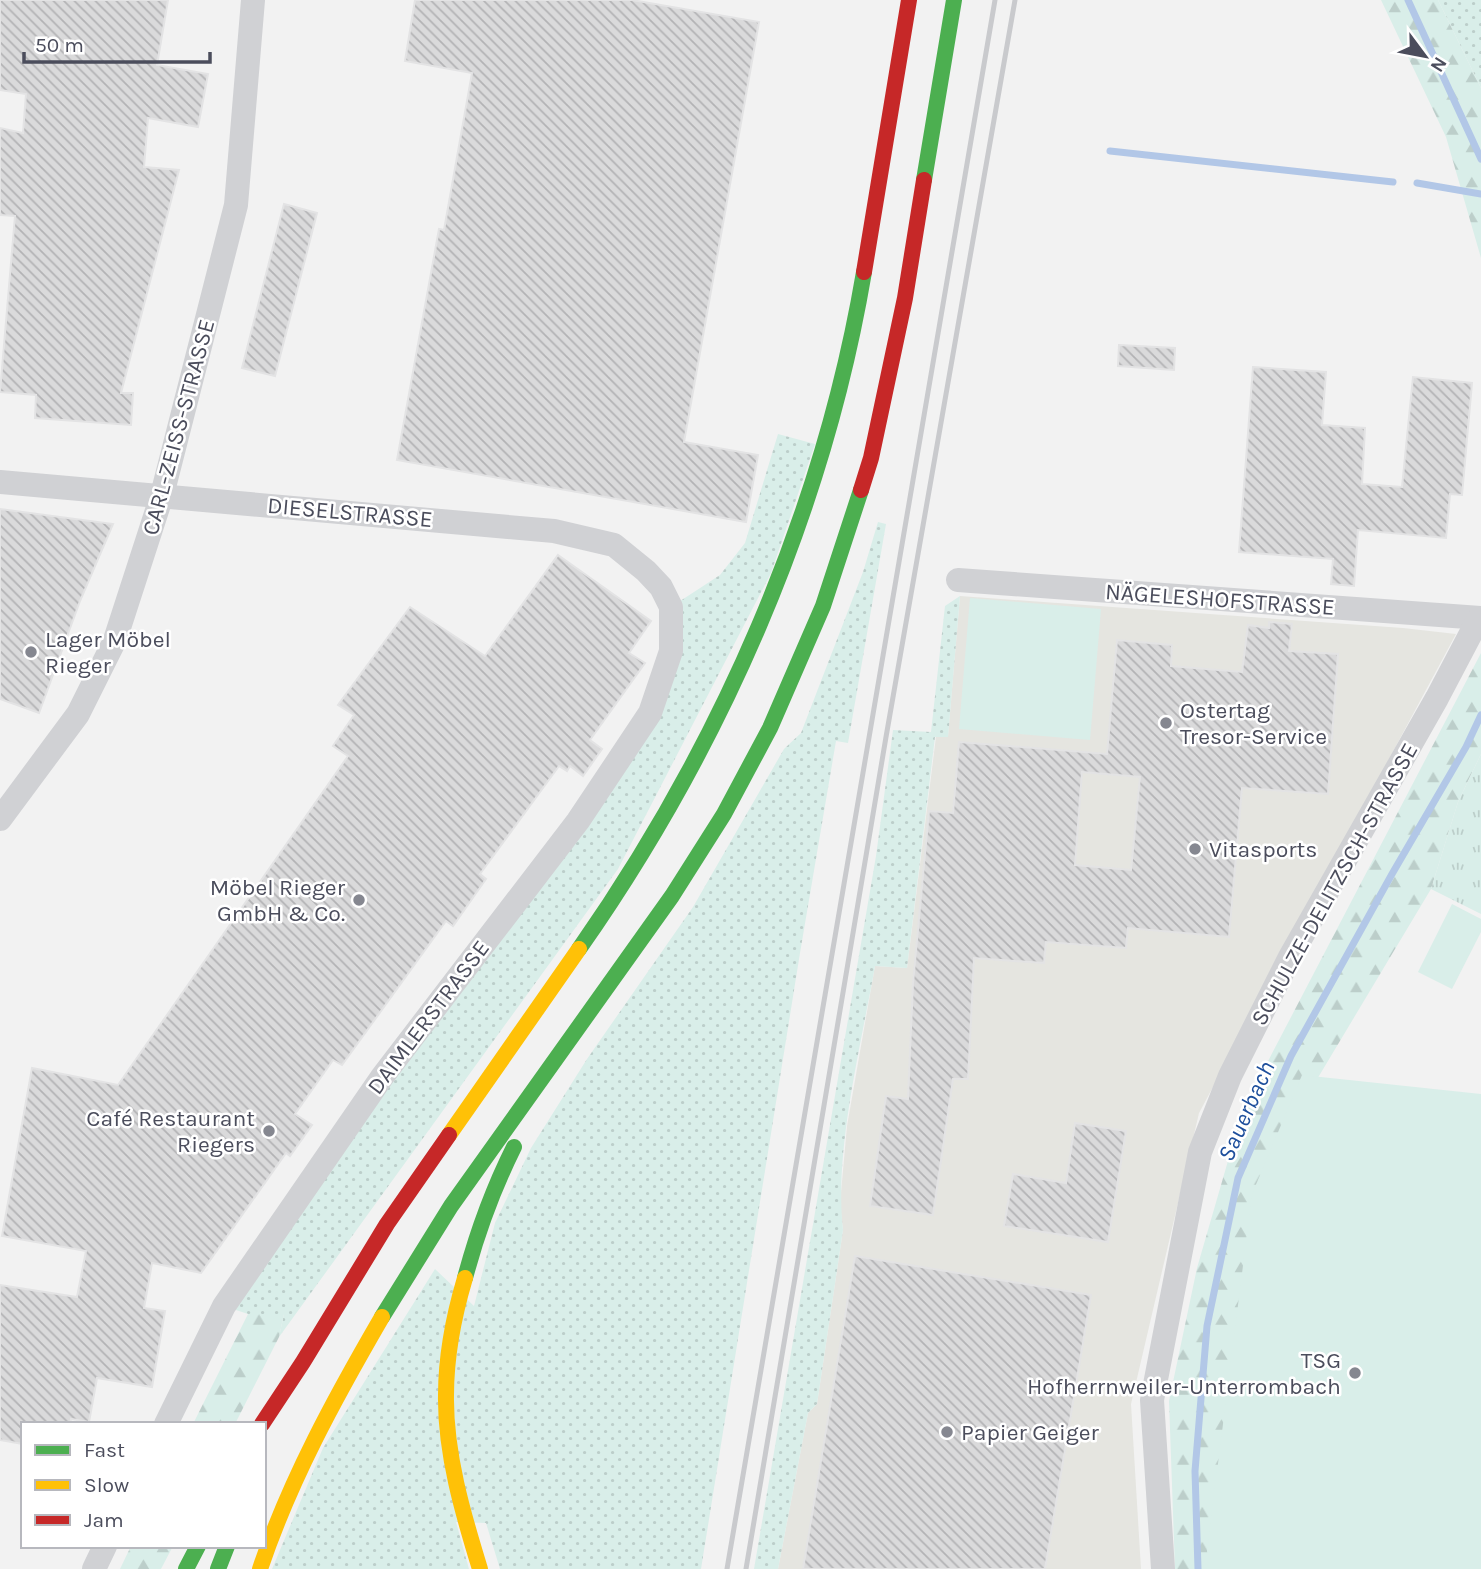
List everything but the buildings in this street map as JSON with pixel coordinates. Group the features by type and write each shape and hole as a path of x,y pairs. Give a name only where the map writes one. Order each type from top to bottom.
{"highway":[{"path":"266,1431 303,1363 387,1224 617,895 685,781 758,630 833,415 858,305 887,145 909,0"},
{"path":"260,1569 272,1534 310,1448 388,1306 452,1206 671,896 724,814 770,728 823,606 870,458 902,312 954,0"},
{"path":"480,1569 463,1514 451,1447 446,1395 454,1315 474,1244 500,1175 570,1040"},
{"path":"186,1569 197,1548"},
{"path":"218,1569 226,1548"}],"street":[{"name":"CARL-ZEISS-STRASSE","path":"0,818 78,715 115,640 162,495 236,205 253,0"},
{"name":"DIESELSTRASSE","path":"0,482 554,531 614,545 661,587 671,607"},
{"name":"NÄGELESHOFSTRASSE","path":"958,580 1480,618"},
{"name":"DAIMLERSTRASSE","path":"167,1422 224,1306 382,1077 578,821 650,713 671,651 671,607"},
{"name":"SCHULZE-DELITZSCH-STRASSE","path":"1163,1569 1152,1399 1200,1152 1230,1076 1290,957 1480,618"},
{"path":"94,1569 104,1548"}],"shaded area":[{"path":"960,596 1456,634 1199,1113 1131,1404 1141,1569 778,1569 808,1413 817,1404 843,1230 840,1204 847,1126 875,966 907,968 936,737 948,736"}],"green space":[{"path":"1381,0 1438,0 1481,88 1481,258 1446,137"},
{"path":"1438,0 1481,0 1481,88"},
{"path":"778,434 815,444 771,573 618,869 279,1337 284,1314 248,1314 224,1306 650,713 671,607 720,575 745,543"},
{"path":"878,522 886,524 848,743 836,741 701,1569 500,1569 486,1523 456,1522 469,1569 272,1569 323,1448 435,1269 474,1306 495,1223 531,1148 587,1059 693,907 784,749 801,733 863,572"},
{"path":"960,596 948,737 935,737 907,968 875,966 856,1064 842,1166 843,1230 817,1404 808,1413 778,1569 754,1569 876,856 893,730 931,732 945,606"},
{"path":"970,598 1101,609 1090,740 959,729"},
{"path":"1481,653 1481,754 1458,802 1431,889 1307,1096 1226,1569 1175,1569 1169,1401 1197,1268 1243,1109"},
{"path":"1481,754 1481,914 1431,889 1458,802"},
{"path":"1452,904 1481,919 1481,932 1452,989 1418,972"},
{"name":"TSG Hofherrnweiler-Unterrombach","path":"1302,1075 1481,1094 1481,1569 1210,1569 1207,1551 1252,1194"},
{"path":"248,1314 284,1314 279,1337 236,1422 194,1422"},
{"path":"130,1548 172,1548 161,1569 120,1569"}],"waterway":[{"name":"Sauerbach","path":"1408,0 1481,159"},
{"path":"1110,151 1393,182"},
{"path":"1417,183 1481,194"},
{"name":"Sauerbach","path":"1198,1569 1195,1471 1207,1326 1238,1178 1291,1056 1466,747 1481,715"}],"railway":[{"path":"727,1569 995,0"},
{"path":"746,1569 886,737 1015,0"}],"traffic: fast":[{"path":"924,180 954,0"},
{"path":"579,949 630,872 677,792 720,710 759,626 793,540 822,452 846,362 864,272"},
{"path":"382,1317 451,1206 672,896 724,814 770,728 823,606 861,490"},
{"path":"465,1278 486,1211 514,1147"},
{"path":"186,1569 197,1548"},
{"path":"218,1569 226,1548"}],"traffic: slow":[{"path":"449,1135 579,949"},
{"path":"465,1278 449,1350 446,1417 456,1483 480,1569"},
{"path":"260,1569 285,1503 315,1440 382,1317"}],"traffic: jam":[{"path":"864,272 909,0"},
{"path":"861,490 871,458 905,298 924,180"},
{"path":"263,1422 387,1224 449,1135"}],"place":[{"name":"Lager Möbel Rieger","path":"31,652"},
{"name":"Ostertag Tresor-Service","path":"1166,723"},
{"name":"Vitasports","path":"1195,849"},
{"name":"Möbel Rieger GmbH & Co.","path":"359,900"},
{"name":"Café Restaurant Riegers","path":"269,1131"},
{"name":"TSG Hofherrnweiler-Unterrombach","path":"1355,1373"},
{"name":"Papier Geiger","path":"947,1432"}]}
